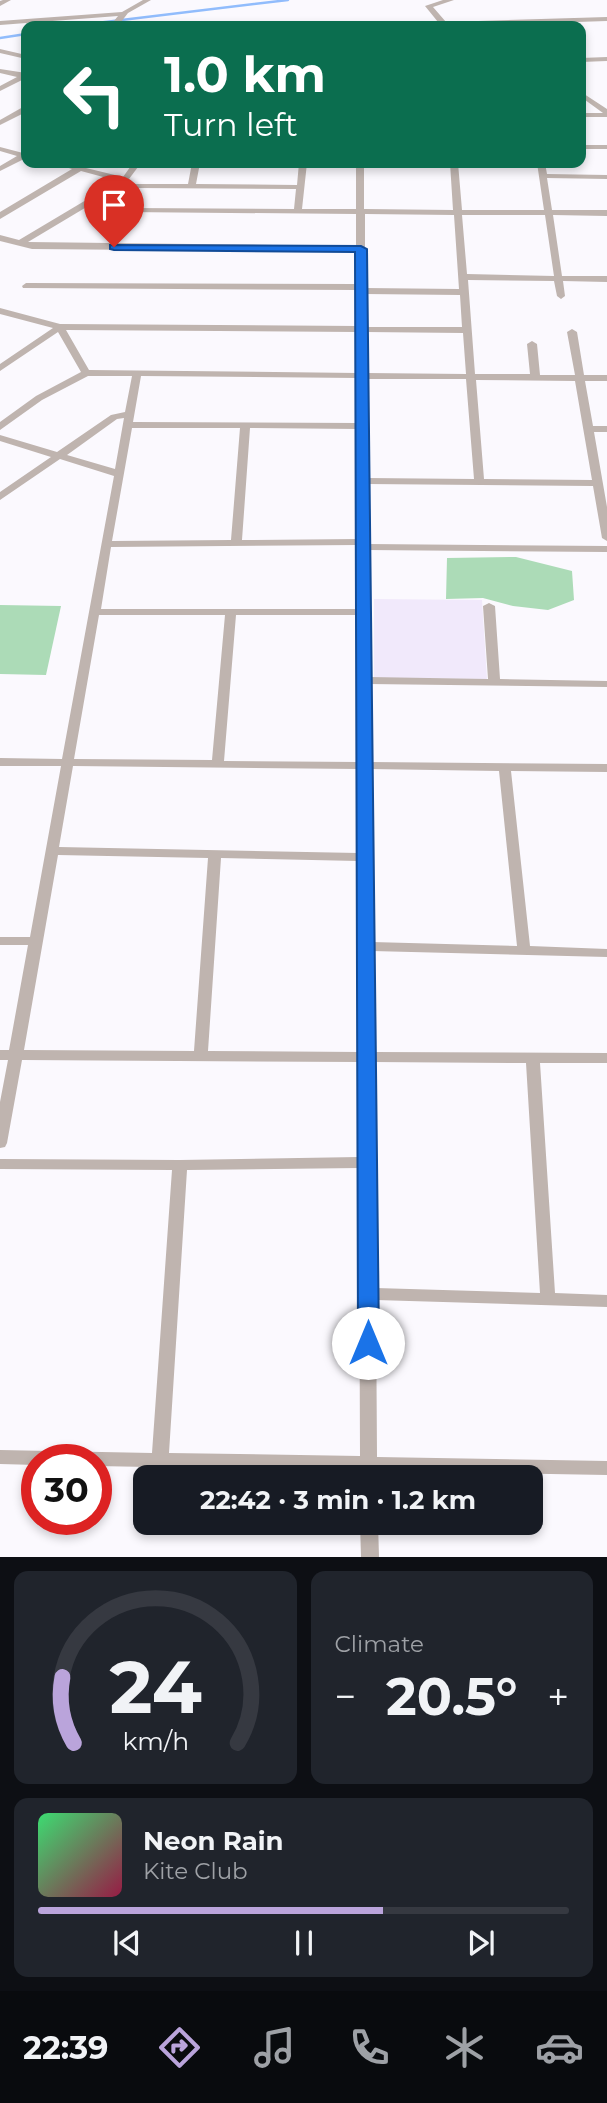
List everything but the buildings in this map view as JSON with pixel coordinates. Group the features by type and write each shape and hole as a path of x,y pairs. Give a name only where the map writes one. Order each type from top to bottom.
{"street":[{"path":"0,4 8,0"},
{"path":"125,0 145,2"},
{"path":"441,21 428,6 451,0"},
{"path":"118,21 123,15 145,2"},
{"path":"31,21 123,15"},
{"path":"553,21 607,19"},
{"path":"0,23 21,22"},
{"path":"0,51 21,56"},
{"path":"586,61 607,59"},
{"path":"0,71 21,74"},
{"path":"0,89 21,78"},
{"path":"586,98 607,113"},
{"path":"0,123 21,112"},
{"path":"586,115 607,113"},
{"path":"586,147 607,147"},
{"path":"0,149 21,154"},
{"path":"0,169 21,158"},
{"path":"75,168 125,180 133,186 300,187"},
{"path":"22,243 125,180 133,168"},
{"path":"192,186 195,168"},
{"path":"298,211 302,168"},
{"path":"360,168 369,1465"},
{"path":"454,168 479,482"},
{"path":"542,168 561,296"},
{"path":"0,216 79,169"},
{"path":"543,176 607,177"},
{"path":"133,186 125,210 607,213"},
{"path":"0,238 32,246 361,249"},
{"path":"463,277 607,279"},
{"path":"26,286 464,292"},
{"path":"0,311 60,327 467,330"},
{"path":"0,368 60,327"},
{"path":"60,327 86,373"},
{"path":"572,332 607,537"},
{"path":"532,344 535,377"},
{"path":"0,427 39,398 86,373 607,378"},
{"path":"0,1143 137,373"},
{"path":"0,497 114,417 245,426 362,426"},
{"path":"236,543 245,426"},
{"path":"589,429 607,429"},
{"path":"0,438 119,474"},
{"path":"362,481 598,483"},
{"path":"107,544 363,544 607,549"},
{"path":"489,606 494,682"},
{"path":"94,612 363,612"},
{"path":"218,764 231,612"},
{"path":"364,680 607,684"},
{"path":"0,762 607,768"},
{"path":"505,767 524,951"},
{"path":"52,851 365,857"},
{"path":"201,1056 215,855"},
{"path":"0,941 36,942"},
{"path":"366,946 607,953"},
{"path":"0,1055 607,1058"},
{"path":"533,1058 548,1300"},
{"path":"0,1164 367,1162"},
{"path":"160,1460 180,1165"},
{"path":"368,1294 607,1301"},
{"path":"0,1457 264,1465"},
{"path":"543,1469 607,1468"},
{"path":"369,1535 370,1557"}],"shaded area":[{"path":"374,599 482,600 487,679 374,678"}],"green space":[{"path":"516,557 572,571 574,600 548,610 513,606 483,598 446,599 447,558"},
{"path":"0,605 61,606 46,675 0,674"}],"waterway":[{"path":"114,21 288,0"},
{"path":"0,38 21,35"}],"route":[{"path":"114,247 361,249 368,1343"}]}
